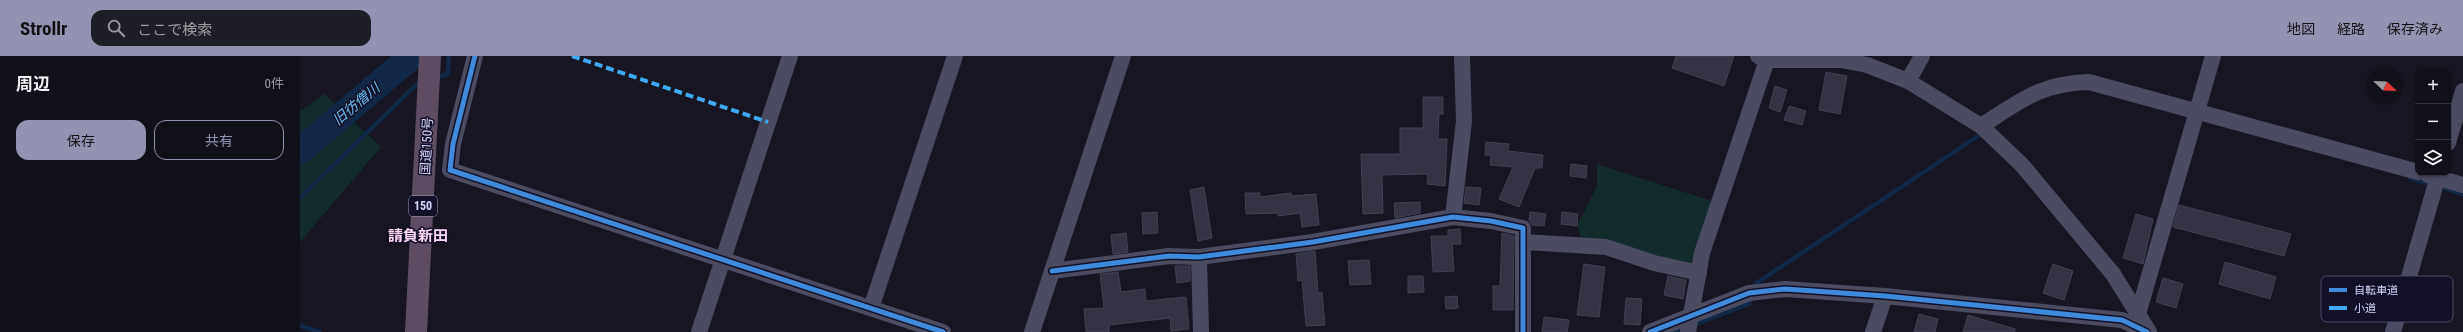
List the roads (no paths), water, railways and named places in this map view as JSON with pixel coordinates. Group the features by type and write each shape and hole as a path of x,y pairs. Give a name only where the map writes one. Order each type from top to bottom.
{"highway":[{"name":"国道150号","path":"416,332 430,56"}],"street":[{"path":"475,56 453,144 450,170 943,332"},
{"path":"699,332 790,56"},
{"path":"872,308 955,56"},
{"path":"1032,332 1123,56"},
{"path":"1453,217 1464,121 1462,56"},
{"path":"1908,80 1922,56"},
{"path":"2138,314 2213,56"},
{"path":"1688,332 1702,253 1762,58 1840,60 1867,65 1908,80 1981,126 2022,165 2113,274 2148,332"},
{"path":"1981,126 2035,91 2072,82 2089,82 2197,110 2415,171"},
{"path":"2449,140 2463,91"},
{"path":"2409,276 2439,176"},
{"path":"2441,176 2463,185"},
{"path":"1052,271 1169,256 1199,257 1313,242 1453,217 1484,220 1523,228 1523,332"},
{"path":"1523,242 1606,247 1654,263 1699,273"},
{"path":"1199,257 1201,332"},
{"path":"1650,332 1749,293 1785,289 1885,296 2122,320 2148,332"},
{"path":"1873,332 1885,296"},
{"path":"2393,332 2396,322"}],"waterway":[{"name":"旧彷僧川","path":"300,151 412,56"},
{"path":"434,78 448,74 449,56"},
{"path":"300,198 418,83 423,81"},
{"path":"1753,290 1755,284 1984,132"},
{"path":"2410,178 2430,184"},
{"path":"2439,186 2463,194"},
{"path":"1693,325 1749,304 1751,297"},
{"path":"300,326 320,332"},
{"path":"1675,332 1684,329"}],"district":[{"name":"請負新田","path":"418,236"}]}
